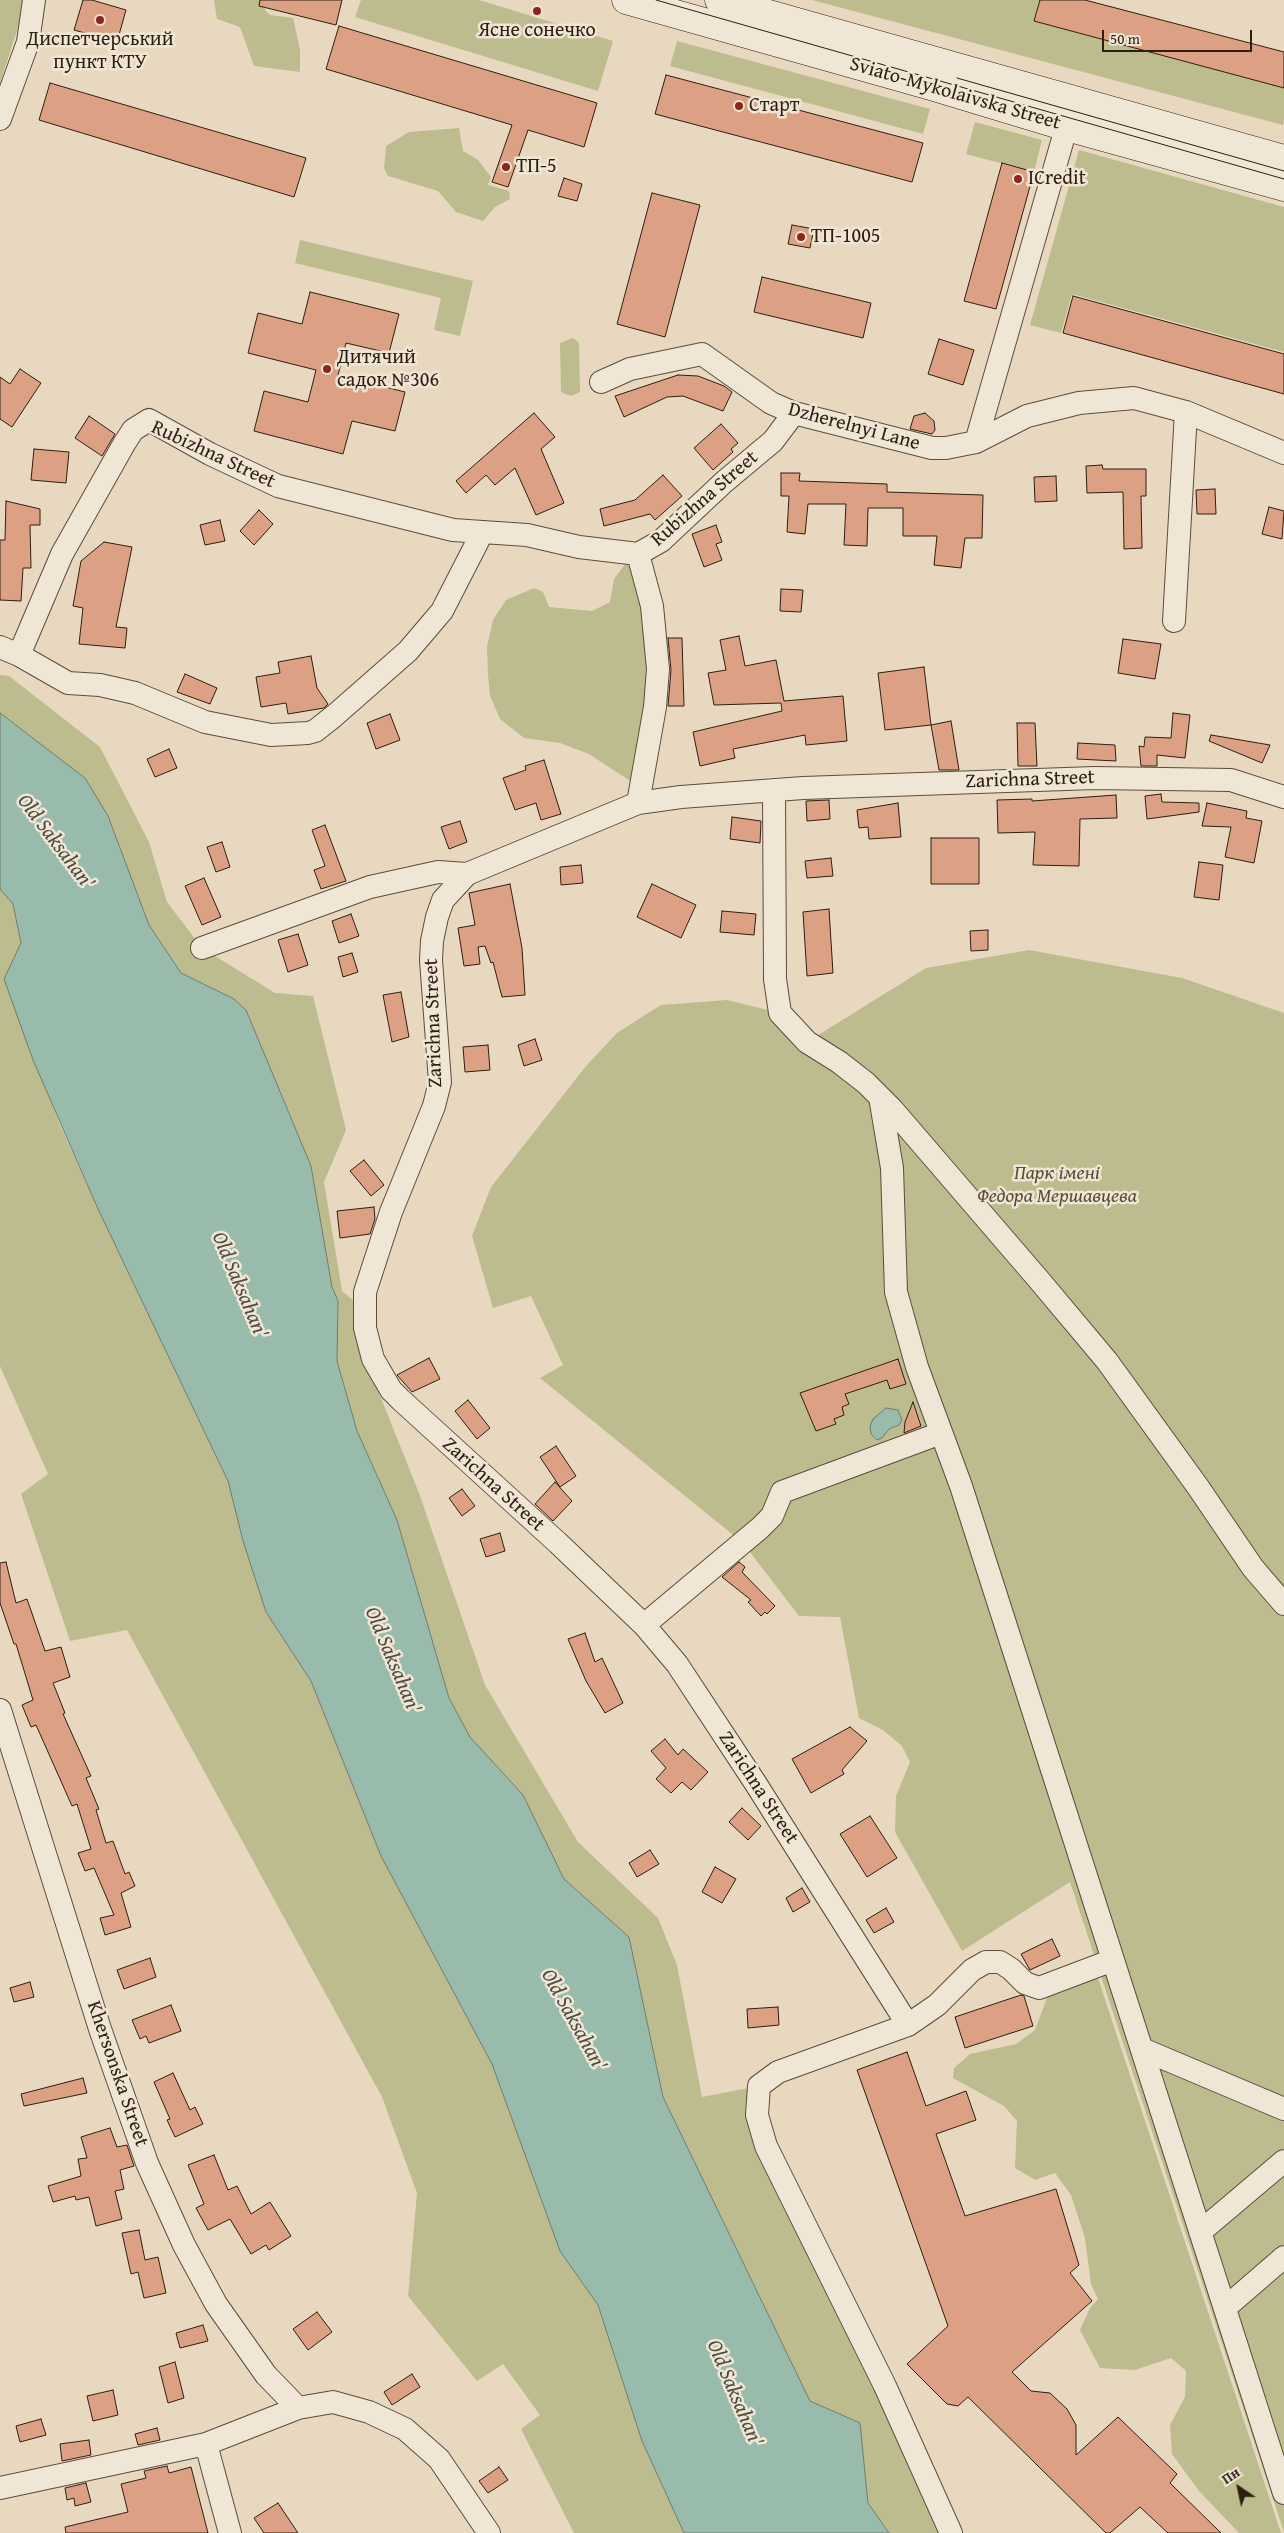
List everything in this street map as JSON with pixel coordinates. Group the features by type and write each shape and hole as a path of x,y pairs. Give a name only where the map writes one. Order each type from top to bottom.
{"main road":[{"name":"Sviato-Mykolaivska Street","path":"626,0 931,86 1067,127 1284,187"},
{"name":"Sviato-Mykolaivska Street","path":"719,0 1284,159"}],"street":[{"path":"0,119 28,42 34,0"},
{"path":"976,442 1074,100"},
{"name":"Dzherelnyi Lane","path":"601,382 630,369 702,354 771,404 794,413 932,448 946,448 976,442 1027,416 1080,403 1134,398 1186,412 1284,453"},
{"path":"1174,621 1186,412"},
{"name":"Rubizhna Street","path":"482,533 442,611 408,651 328,721 308,733 271,735 205,722 135,693 100,685 68,684 9,651 124,444 133,430 149,420 210,454 278,486 453,530 527,535 579,547 638,554 661,541 724,482 773,441 794,413"},
{"path":"638,554 652,606 658,669 655,707 638,803"},
{"name":"Zarichna Street","path":"908,2025 756,1784 677,1664 644,1625 558,1543 401,1400 382,1377 368,1344 364,1314 366,1292 391,1212 434,1106 440,1082 432,941 443,900 467,874 638,803 681,797 774,790 1095,778 1150,778 1231,780 1284,797"},
{"path":"774,790 775,979 780,1013 807,1042 839,1062 880,1097 1107,1362 1198,1487 1253,1568 1284,1604"},
{"name":"Zarichna Street","path":"202,948 370,886 438,872 467,874"},
{"path":"880,1097 892,1168 896,1292 917,1367 961,1486 1284,2493"},
{"path":"644,1625 760,1528 772,1516 782,1492 941,1433"},
{"name":"Khersonska Street","path":"0,1710 100,2028 147,2163 184,2245 216,2304 266,2375 307,2405"},
{"path":"951,2533 885,2386 766,2146 757,2115 759,2086 778,2072 908,2025 937,2004 972,1970 986,1962 1000,1962 1011,1969 1025,1983 1040,1988 1113,1960"},
{"path":"1142,2049 1284,2109"},
{"path":"1200,2232 1284,2161"},
{"path":"1225,2308 1284,2257"},
{"path":"0,2488 206,2444 307,2405 347,2404 370,2412 405,2429 439,2459 489,2533"},
{"path":"206,2444 230,2533"}],"green space":[{"path":"0,0 24,0 22,15 0,83"},
{"path":"214,0 267,0 265,10 270,15 293,18 300,50 300,72 254,66 240,27 217,19"},
{"path":"361,0 479,0 613,41 598,91 355,17"},
{"path":"812,0 1040,0 1034,21 1284,88 1283,125"},
{"path":"677,41 930,109 923,134 670,66"},
{"path":"975,122 1042,140 1034,172 966,154"},
{"path":"459,128 463,151 478,160 491,177 488,185 509,191 510,199 495,207 483,221 456,212 438,191 388,176 384,168 386,146 409,132"},
{"path":"1079,150 1284,207 1284,352 1072,294 1061,333 1030,325"},
{"path":"300,240 473,281 460,336 434,330 441,298 295,263"},
{"path":"573,338 579,343 580,392 571,396 561,392 560,343"},
{"path":"635,562 652,606 641,788 589,754 560,743 524,738 500,719 490,696 487,647 493,620 506,600 534,588 543,592 549,607 592,611 610,602 614,579 625,564"},
{"path":"0,675 9,676 100,747 149,842 167,902 202,948 275,993 313,996 346,1130 324,1182 342,1291 366,1311 373,1378 419,1493 485,1685 578,1842 658,1918 677,1965 702,2097 759,2086 757,2115 951,2533 889,2533 868,2503 860,2423 810,2401 663,2097 629,1937 564,1879 523,1795 470,1737 449,1698 397,1520 357,1431 337,1361 338,1301 332,1287 311,1166 246,1010 234,999 181,973 149,925 108,816 85,778 0,713"},
{"path":"0,889 13,904 21,944 4,979 60,1125 228,1481 243,1541 266,1612 311,1681 381,1856 492,2064 560,2251 598,2305 642,2441 684,2533 574,2533 521,2429 540,2415 503,2364 477,2381 408,2296 417,2193 382,2097 127,1630 70,1641 21,1494 48,1474 0,1366"},
{"name":"Парк імені Федора Мершавцева","path":"1029,950 1182,978 1284,1013 1284,2532 1070,1882 962,1951 895,1832 896,1796 910,1762 902,1746 883,1730 859,1718 840,1617 799,1616 743,1543 540,1378 563,1365 531,1296 493,1308 472,1236 491,1187 586,1066 617,1033 661,1005 727,1000 780,1013 807,1042 926,968"},
{"path":"1097,1975 1281,2533 1239,2533 1199,2491 1172,2454 1170,2425 1185,2397 1186,2371 1171,2358 1135,2370 1100,2368 1080,2330 1090,2308 1098,2299 1091,2284 1085,2238 1071,2195 1055,2173 1035,2180 1015,2168 1017,2121 1004,2106 953,2078 954,2068 970,2054 1016,2044 1035,2030 1055,1976"}],"water":[{"name":"Old Saksahan'","path":"0,713 85,778 108,816 149,925 181,973 234,999 246,1010 311,1166 332,1287 338,1301 337,1361 357,1431 397,1520 449,1698 470,1737 523,1795 564,1879 629,1937 663,2097 810,2401 860,2423 868,2503 889,2533 684,2533 642,2441 598,2305 560,2251 492,2064 381,1856 311,1681 266,1612 243,1541 228,1481 98,1209 33,1060 4,979 21,943 13,904 0,889"},
{"path":"886,1408 898,1410 902,1420 899,1425 889,1429 882,1438 877,1440 871,1434 870,1426 873,1419"}],"building":[{"name":"Диспетчерський пункт КТУ","path":"83,0 92,0 126,10 117,42 74,30"},
{"path":"260,0 342,0 336,25 259,6"},
{"path":"1040,0 1085,0 1284,52 1284,88 1034,21"},
{"path":"339,26 597,103 584,147 528,130 508,187 492,182 512,125 326,69"},
{"path":"666,75 923,143 912,182 655,114"},
{"path":"50,83 306,158 294,197 39,120"},
{"path":"1002,163 1034,172 996,309 964,301"},
{"path":"564,178 582,184 577,201 558,196"},
{"path":"652,193 700,205 665,337 617,324"},
{"name":"ТП-1005","path":"792,225 814,229 810,248 788,244"},
{"path":"762,277 871,303 863,338 754,312"},
{"path":"310,292 399,314 389,353 346,343 338,375 405,392 395,431 352,421 343,454 254,431 264,391 308,402 316,370 248,353 258,313 302,324"},
{"path":"1073,296 1284,354 1284,394 1063,333"},
{"path":"939,339 974,350 963,385 928,374"},
{"path":"20,369 41,383 12,427 0,419 0,377 10,384"},
{"path":"678,375 698,376 724,386 732,392 723,411 683,396 667,397 624,417 615,396"},
{"path":"534,413 555,437 541,449 564,503 536,515 515,468 495,485 486,475 466,493 456,481"},
{"path":"925,413 934,421 935,430 932,434 910,429 914,416"},
{"path":"89,416 115,434 102,456 75,438"},
{"path":"721,424 738,443 731,449 733,452 713,470 694,448"},
{"path":"34,449 69,452 66,483 31,480"},
{"path":"1102,465 1103,469 1146,469 1146,496 1141,496 1142,548 1124,549 1123,492 1087,493 1086,466"},
{"path":"781,473 800,473 799,481 887,484 887,492 983,495 982,538 965,538 961,568 934,565 937,536 903,536 903,508 868,508 867,546 844,545 846,504 808,504 805,534 787,532 789,496 781,496"},
{"path":"663,475 682,496 655,520 650,514 604,526 600,509 635,500"},
{"path":"1056,476 1057,501 1035,502 1034,477"},
{"path":"1215,489 1216,514 1197,514 1196,490"},
{"path":"6,501 40,509 40,525 30,525 31,568 23,568 21,601 0,600 0,540 5,540"},
{"path":"1269,507 1284,511 1282,539 1262,534"},
{"path":"259,510 273,524 254,545 240,531"},
{"path":"220,520 225,541 205,545 200,525"},
{"path":"716,525 722,542 716,544 722,560 704,567 692,534"},
{"path":"104,542 132,547 116,627 127,628 125,648 79,644 83,608 73,606 81,561"},
{"path":"781,589 803,590 801,612 780,611"},
{"path":"739,636 745,666 776,660 784,701 843,696 847,741 806,745 805,735 733,749 735,758 700,766 693,732 782,711 781,703 714,705 708,673 726,670 720,640"},
{"path":"668,638 682,638 684,706 668,706 671,670"},
{"path":"1123,639 1161,644 1155,679 1118,673"},
{"path":"311,656 317,688 328,704 324,708 288,714 286,703 261,707 256,677 280,673 278,662"},
{"path":"924,667 931,725 885,730 878,673"},
{"path":"185,674 217,688 210,704 177,692"},
{"path":"1173,713 1190,715 1185,758 1157,755 1157,766 1141,766 1139,746 1144,747 1145,737 1171,738"},
{"path":"390,714 400,740 376,749 367,723"},
{"path":"951,721 959,770 939,770 931,725"},
{"path":"1017,723 1035,723 1037,766 1018,766"},
{"path":"1211,735 1270,745 1262,763 1209,741"},
{"path":"1078,743 1115,745 1116,761 1077,759"},
{"path":"169,749 177,768 155,777 147,759"},
{"path":"544,760 561,814 541,820 536,803 515,810 503,778 526,770 525,766"},
{"path":"1161,794 1162,802 1199,803 1199,812 1147,819 1145,796"},
{"path":"1116,795 1117,818 1080,819 1079,866 1033,865 1035,832 998,833 997,800 1032,799 1032,801"},
{"path":"829,800 830,819 807,821 806,801"},
{"path":"898,803 901,837 869,839 868,827 859,828 857,810"},
{"path":"1207,803 1247,811 1246,818 1262,821 1254,863 1225,857 1231,827 1202,826"},
{"path":"732,817 761,821 760,843 730,839"},
{"path":"460,821 467,842 449,849 441,827"},
{"path":"325,825 346,881 321,889 314,870 325,866 312,830"},
{"path":"931,838 979,838 979,884 931,884"},
{"path":"222,842 230,867 216,872 207,847"},
{"path":"831,858 833,876 807,878 805,861"},
{"path":"1199,862 1223,865 1219,900 1194,897"},
{"path":"581,865 583,883 561,885 560,867"},
{"path":"204,878 221,917 202,925 185,886"},
{"path":"510,884 522,948 525,995 502,997 493,962 491,963 485,946 478,947 480,964 464,966 458,928 475,925 469,893"},
{"path":"652,884 696,905 681,938 637,917"},
{"path":"829,909 833,973 807,976 803,912"},
{"path":"722,911 756,914 754,935 720,932"},
{"path":"351,914 359,936 339,943 332,921"},
{"path":"988,930 988,950 971,951 970,931"},
{"path":"298,934 308,965 288,972 278,940"},
{"path":"352,953 358,972 343,977 338,957"},
{"path":"401,992 409,1037 392,1042 383,995"},
{"path":"535,1039 542,1060 524,1066 518,1045"},
{"path":"488,1045 490,1070 465,1072 463,1047"},
{"path":"364,1160 384,1185 371,1196 350,1171"},
{"path":"374,1207 375,1219 370,1234 340,1238 337,1211"},
{"path":"429,1358 440,1379 412,1392 397,1375"},
{"path":"898,1359 906,1384 890,1389 887,1380 845,1394 849,1404 842,1407 844,1415 834,1419 836,1424 816,1431 800,1393"},
{"path":"468,1400 490,1428 477,1439 455,1411"},
{"path":"913,1402 921,1426 904,1433 905,1422"},
{"path":"556,1446 576,1476 560,1487 540,1457"},
{"path":"555,1482 572,1501 553,1521 535,1504"},
{"path":"462,1489 475,1506 462,1516 449,1498"},
{"path":"500,1533 505,1551 486,1557 480,1539"},
{"path":"6,1562 16,1603 27,1599 45,1651 61,1647 70,1677 53,1683 65,1713 63,1714 91,1776 86,1778 99,1809 96,1810 106,1843 113,1841 125,1874 129,1872 135,1886 121,1893 131,1927 105,1935 100,1918 114,1915 94,1868 85,1871 78,1853 91,1849 77,1804 72,1806 36,1725 31,1727 22,1705 33,1700 16,1644 14,1644 0,1603 0,1563"},
{"path":"739,1562 745,1567 742,1572 775,1606 767,1614 765,1612 761,1616 748,1602 751,1600 722,1577"},
{"path":"585,1633 595,1662 602,1658 623,1703 605,1713 586,1681 568,1639"},
{"path":"850,1727 867,1741 842,1770 844,1774 811,1793 792,1759"},
{"path":"665,1739 678,1755 683,1749 708,1772 691,1790 682,1782 671,1793 656,1779 666,1768 651,1751"},
{"path":"742,1808 761,1826 748,1840 729,1822"},
{"path":"870,1816 897,1858 867,1877 840,1834"},
{"path":"650,1850 659,1864 637,1877 629,1863"},
{"path":"715,1867 736,1879 722,1903 702,1892"},
{"path":"802,1888 810,1902 793,1912 786,1898"},
{"path":"886,1908 894,1922 874,1933 866,1920"},
{"path":"1052,1939 1060,1956 1030,1970 1021,1954"},
{"path":"150,1958 156,1977 124,1989 117,1970"},
{"path":"30,1982 34,1997 14,2002 10,1988"},
{"path":"1021,1995 1024,1996 1033,2026 965,2048 955,2017"},
{"path":"171,2005 181,2031 149,2043 146,2036 140,2039 132,2020"},
{"path":"778,2007 779,2025 748,2028 747,2009"},
{"path":"907,2052 926,2106 966,2091 976,2120 936,2134 965,2216 1056,2189 1079,2265 1070,2273 1092,2301 1012,2372 1031,2391 1050,2393 1067,2409 1076,2425 1076,2455 1118,2417 1177,2474 1170,2483 1221,2533 1168,2533 1140,2507 1110,2533 1106,2533 968,2397 958,2406 947,2404 907,2364 948,2326 857,2070"},
{"path":"173,2073 190,2110 195,2107 203,2124 175,2137 167,2120 170,2119 154,2082"},
{"path":"83,2078 87,2093 24,2106 21,2094"},
{"path":"110,2128 117,2147 127,2145 134,2166 120,2170 124,2189 115,2191 122,2219 96,2226 89,2197 76,2200 75,2196 53,2202 48,2186 81,2176 78,2159 87,2158 81,2137"},
{"path":"214,2155 228,2190 237,2186 251,2214 270,2202 291,2236 269,2250 266,2245 251,2254 230,2219 208,2230 196,2208 204,2204 188,2165"},
{"path":"139,2230 145,2260 158,2257 166,2293 144,2298 138,2272 131,2274 122,2233"},
{"path":"317,2312 332,2332 308,2350 293,2329"},
{"path":"203,2325 208,2341 180,2348 176,2333"},
{"path":"175,2362 184,2398 168,2403 159,2367"},
{"path":"412,2374 420,2387 392,2405 384,2392"},
{"path":"113,2390 118,2415 93,2421 87,2396"},
{"path":"41,2419 46,2435 20,2442 16,2426"},
{"path":"157,2428 160,2440 138,2445 135,2434"},
{"path":"89,2440 91,2455 62,2461 60,2444"},
{"path":"167,2466 169,2473 191,2467 208,2533 66,2533 65,2527 128,2512 121,2484 146,2478 144,2471"},
{"path":"499,2467 508,2480 488,2493 479,2481"},
{"path":"86,2483 91,2502 75,2506 74,2498 67,2500 65,2488"},
{"path":"278,2503 298,2533 264,2533 254,2518"}],"tram line":[{"path":"656,0 1284,179"},
{"path":"957,78 1284,171"}],"place":[{"name":"Ясне сонечко","path":"537,11"},
{"name":"Диспетчерський пункт КТУ","path":"100,20"},
{"name":"Старт","path":"739,106"},
{"name":"ТП-5","path":"506,167"},
{"name":"ICredit","path":"1018,179"},
{"name":"ТП-1005","path":"801,237"},
{"name":"Дитячий садок №306","path":"327,369"}]}
